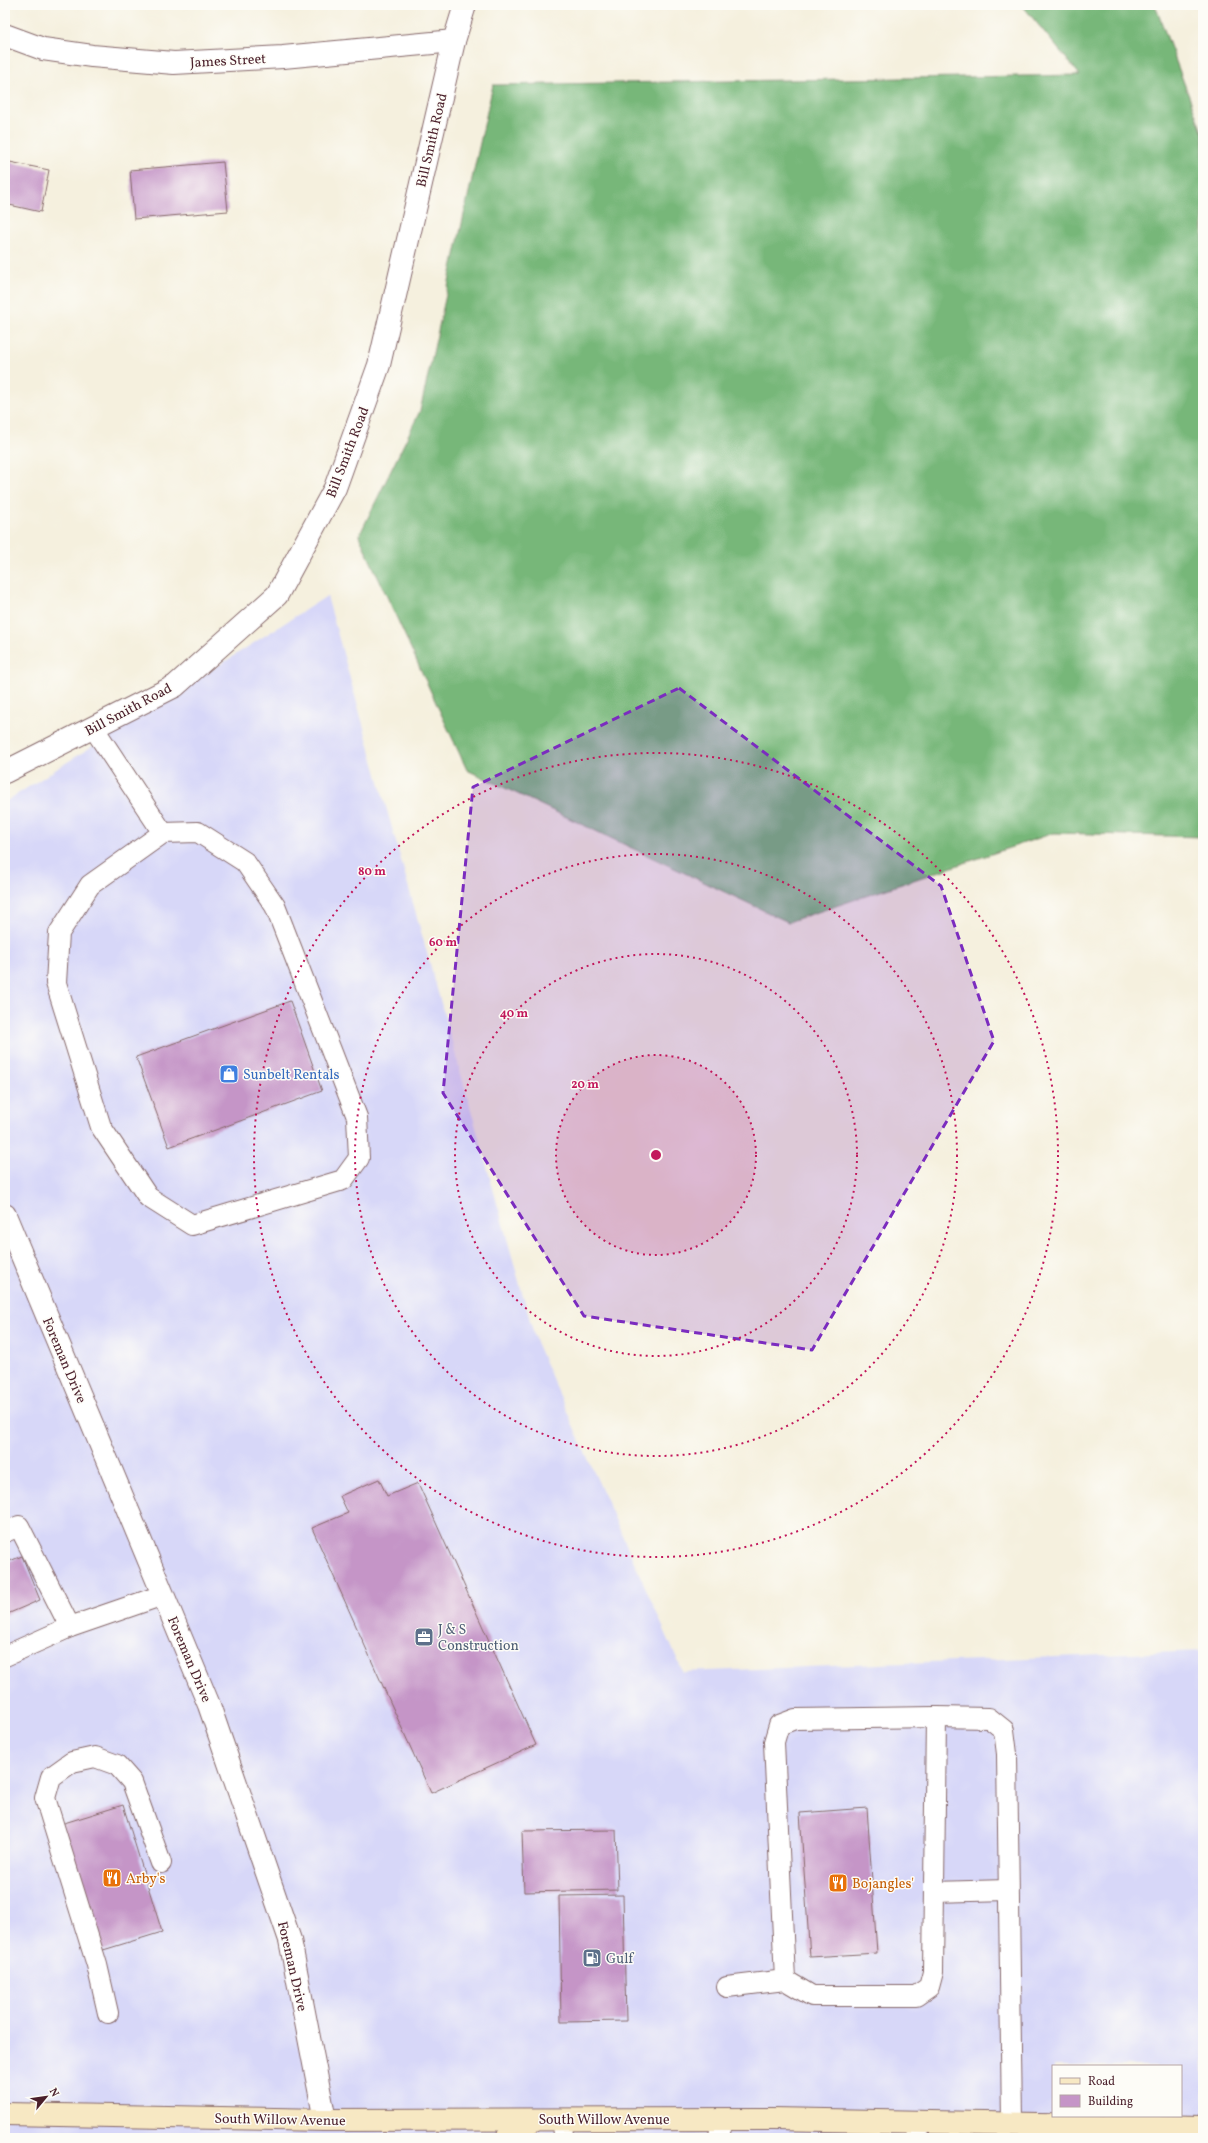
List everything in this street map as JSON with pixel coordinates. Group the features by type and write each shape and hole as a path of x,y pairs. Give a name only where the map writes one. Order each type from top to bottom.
{"main road":[{"name":"South Willow Avenue","path":"5,2114 326,2129 534,2120 563,2129 721,2128 918,2130 1012,2123 1203,2127"},
{"path":"507,2138 534,2120"}],"street":[{"name":"Bill Smith Road","path":"5,772 175,686 277,595 336,488 379,365 454,41 465,5"},
{"name":"James Street","path":"5,35 43,49 92,56 174,63 283,57 454,41"},
{"name":"Foreman Drive","path":"5,1215 209,1705 290,1940 326,2129"}],"lane":[{"path":"93,727 163,833"},
{"path":"198,832 245,862 275,906 357,1117 359,1158 343,1180 192,1225 148,1197 101,1127 56,982 59,933 90,885 163,833 198,832"},
{"path":"5,1532 19,1526 70,1627"},
{"path":"5,1656 70,1627 163,1595"},
{"path":"727,1987 785,1980 812,1996 916,1996 929,1987 933,1972 936,1716"},
{"path":"785,1980 774,1742 779,1725 795,1719 936,1716 989,1718 1004,1730 1007,1754 1012,2123"},
{"path":"108,2013 97,1965 45,1798 51,1777 72,1762 95,1757 117,1765 132,1782 161,1862"},
{"path":"934,1892 1008,1890"}],"highlighted area":[{"path":"679,688 941,886 994,1041 812,1350 584,1316 443,1093 473,787"}],"shaded area":[{"path":"327,596 536,1342 683,1672 1203,1651 1203,2138 5,2138 5,802"}],"green space":[{"path":"1022,5 1155,5 1203,134 1203,837 1054,833 788,922 467,770 359,536 420,411 493,85 1080,75"}],"building":[{"path":"5,161 49,170 41,212 5,204"},
{"path":"223,162 228,211 134,219 130,170"},
{"name":"Sunbelt Rentals","path":"290,1001 322,1091 169,1147 136,1057"},
{"name":"J & S Construction","path":"379,1479 387,1496 418,1483 536,1745 431,1793 312,1528 348,1513 340,1496"},
{"path":"22,1556 40,1600 5,1615 5,1563"},
{"name":"Arby's","path":"123,1805 162,1932 100,1951 61,1824"},
{"name":"Bojangles'","path":"867,1808 877,1953 810,1957 800,1813"},
{"path":"616,1830 618,1890 524,1892 522,1831"},
{"name":"Gulf","path":"623,1895 626,2021 561,2022 559,1896"}],"place":[{"name":"Sunbelt Rentals","path":"229,1074"},
{"name":"J & S Construction","path":"424,1637"},
{"name":"Arby's","path":"112,1878"},
{"name":"Bojangles'","path":"838,1883"},
{"name":"Gulf","path":"592,1958"}]}
